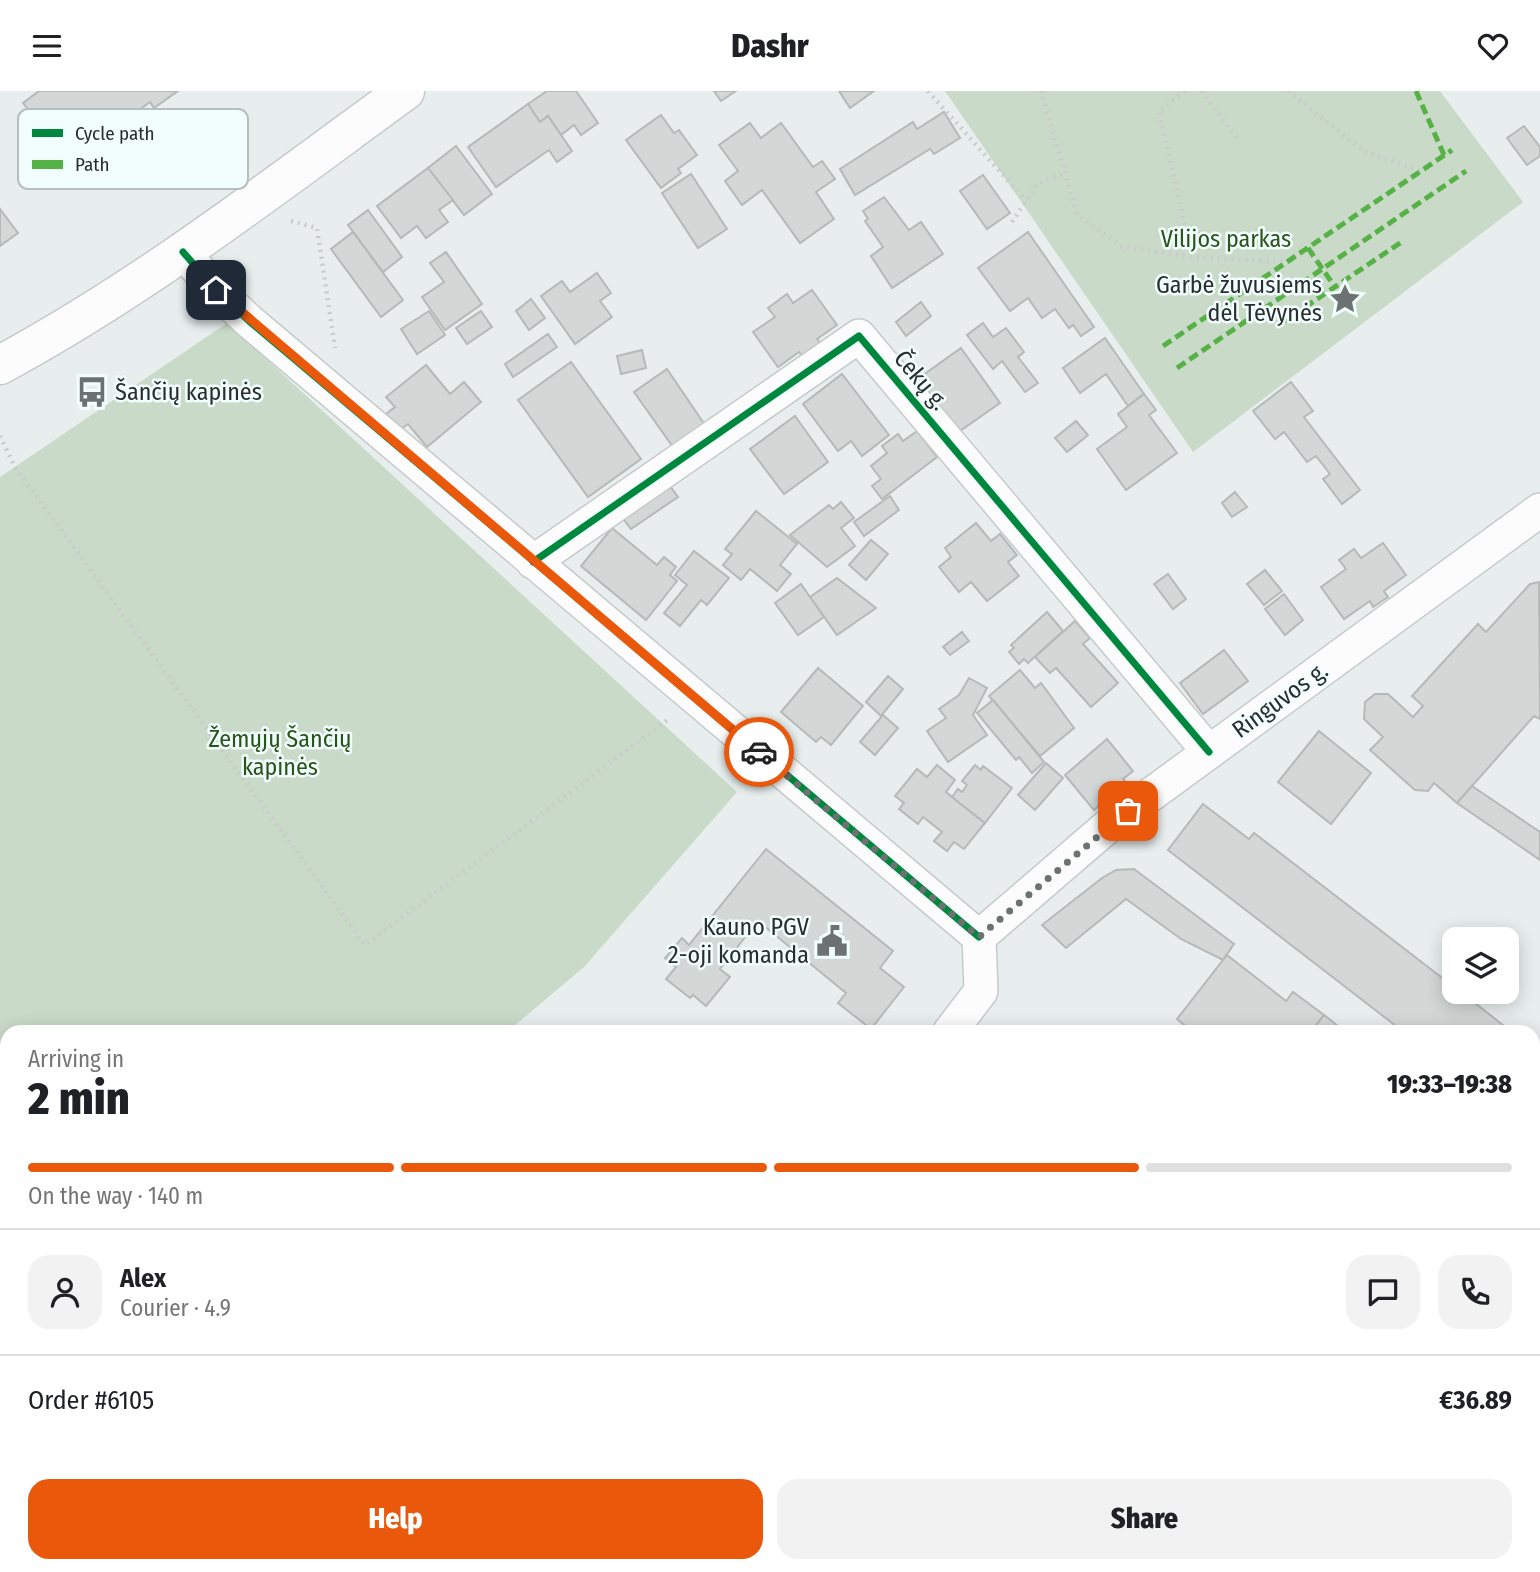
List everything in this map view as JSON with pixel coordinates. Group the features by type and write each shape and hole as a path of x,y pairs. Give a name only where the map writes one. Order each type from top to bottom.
{"main road":[{"path":"0,365 69,328 183,252 405,91"}],"street":[{"path":"183,252 216,290 249,321 979,937 981,991 955,1025"},
{"name":"Čekų g.","path":"533,562 859,336 1209,752"},
{"name":"Ringuvos g.","path":"979,937 1108,826 1540,510"}],"path":[{"path":"928,91 1026,201"},
{"path":"1041,91 1077,213 1121,246 1192,257 1288,262"},
{"path":"1185,91 1159,111 1192,257"},
{"path":"1202,91 1238,140"},
{"path":"1288,91 1365,152 1421,171"},
{"path":"1012,222 1038,183 1065,173"},
{"path":"265,193 288,221 317,227 343,401"},
{"path":"0,436 15,467 365,945 696,699"}],"green space":[{"name":"Vilijos parkas","path":"945,91 1440,91 1523,202 1193,452"},
{"name":"Žemųjų Šančių kapinės","path":"227,323 737,792 584,967 515,1025 0,1025 0,477"}],"building":[{"path":"39,91 178,91 154,108 150,102 141,109 28,109 23,103"},
{"path":"547,91 576,91 598,123 581,135 574,125 561,135 548,116 540,122 528,104"},
{"path":"714,91 736,91 721,101"},
{"path":"839,91 874,91 850,108"},
{"path":"528,104 540,122 548,116 572,151 557,162 549,150 496,187 468,147"},
{"path":"944,112 960,138 934,154 930,149 855,195 840,169 913,122 917,129"},
{"path":"661,115 674,133 679,130 697,155 678,169 681,173 661,188 626,140"},
{"path":"750,123 761,138 781,123 813,167 822,161 835,179 816,192 834,219 800,243 762,190 742,205 725,181 738,171 719,145"},
{"path":"1524,126 1540,147 1540,156 1527,165 1507,138"},
{"path":"456,146 492,194 464,215 428,168"},
{"path":"428,168 453,200 439,210 448,222 426,238 417,226 401,238 377,206"},
{"path":"691,174 727,229 698,248 662,193"},
{"path":"983,175 1010,213 987,229 960,191"},
{"path":"884,197 909,230 921,222 943,254 892,288 871,256 883,247 865,221 868,219 863,211"},
{"path":"0,209 18,233 0,246"},
{"path":"368,210 402,257 383,272 348,225"},
{"path":"353,232 403,300 381,317 331,249"},
{"path":"1028,232 1094,327 1081,336 1073,325 1069,328 1055,309 1042,318 1028,298 1010,311 978,268"},
{"path":"446,252 482,304 445,330 422,297 444,282 430,263"},
{"path":"597,273 611,293 600,301 612,317 575,344 541,296 562,281 570,292"},
{"path":"812,290 837,325 817,339 822,345 804,358 799,352 778,367 753,332 775,317 768,308 787,294 793,303"},
{"path":"531,299 545,318 529,330 516,311"},
{"path":"921,302 931,316 906,336 896,322"},
{"path":"429,311 445,335 417,354 401,329"},
{"path":"481,311 492,327 467,344 456,328"},
{"path":"983,323 993,337 1006,328 1024,352 1018,357 1038,383 1025,392 1002,361 993,369 967,335"},
{"path":"548,334 557,347 513,377 505,364"},
{"path":"1105,338 1144,394 1128,406 1106,374 1080,393 1063,368"},
{"path":"961,348 1000,403 957,433 919,378"},
{"path":"642,350 646,368 621,374 617,356"},
{"path":"571,362 641,459 588,497 518,400"},
{"path":"426,365 450,394 464,382 481,402 427,447 408,424 400,430 386,414 395,407 386,397"},
{"path":"667,369 705,425 673,447 634,392"},
{"path":"842,374 889,435 862,456 851,441 838,451 803,404"},
{"path":"1291,382 1313,411 1304,417 1360,490 1342,504 1323,479 1330,474 1316,456 1307,462 1284,432 1275,439 1253,411"},
{"path":"1144,394 1156,410 1149,415 1177,453 1126,490 1097,449 1127,427 1118,414"},
{"path":"795,416 828,462 784,494 750,449"},
{"path":"1076,421 1088,435 1067,452 1055,438"},
{"path":"917,431 937,457 882,499 872,486 881,479 871,466 887,453 882,446 898,434 903,441"},
{"path":"667,482 678,497 631,529 620,515"},
{"path":"1235,492 1247,507 1232,517 1222,503"},
{"path":"890,496 899,510 864,536 854,522"},
{"path":"841,502 854,518 841,528 855,546 827,567 790,535 829,505 833,509"},
{"path":"756,511 797,544 780,565 791,574 777,591 750,569 741,580 723,565 732,554 725,549"},
{"path":"976,523 991,541 1000,534 1017,555 1008,562 1019,576 987,601 971,582 959,592 939,567 951,557 945,548"},
{"path":"612,528 657,565 664,557 676,567 670,575 677,581 646,620 581,566"},
{"path":"871,540 888,554 866,580 849,565"},
{"path":"1383,543 1406,575 1384,591 1388,597 1373,607 1370,601 1344,619 1321,587 1346,569 1339,560 1354,549 1361,558"},
{"path":"694,551 729,578 707,605 701,600 680,626 664,613 687,585 675,575"},
{"path":"1265,570 1282,591 1264,605 1247,584"},
{"path":"1168,574 1186,599 1173,609 1154,584"},
{"path":"837,578 876,608 837,635 810,597"},
{"path":"1539,582 1540,719 1534,716 1457,803 1434,783 1428,791 1415,790 1370,750 1383,737 1364,719 1365,702 1375,694 1388,694 1413,717 1423,706 1412,696 1478,624 1486,632 1530,584"},
{"path":"801,584 824,617 798,635 775,603"},
{"path":"1284,594 1303,620 1285,635 1265,609"},
{"path":"1047,612 1063,631 1028,663 1024,659 1019,664 1009,652 1014,648 1011,645"},
{"path":"1075,621 1090,638 1083,644 1118,683 1091,707 1056,668 1050,673 1035,657"},
{"path":"962,632 969,641 950,655 943,647"},
{"path":"1224,650 1248,681 1203,714 1180,683"},
{"path":"818,668 863,706 831,745 821,737 816,742 781,712"},
{"path":"1020,670 1035,688 1041,683 1074,728 1040,756 989,696"},
{"path":"888,676 903,689 881,716 866,702"},
{"path":"969,678 987,688 973,715 987,735 948,762 927,731 946,718 939,709 959,695"},
{"path":"993,700 1044,762 1032,773 1019,757 1016,760 977,713"},
{"path":"883,715 898,728 875,755 860,742"},
{"path":"1319,731 1371,773 1331,824 1278,782"},
{"path":"1107,739 1133,771 1123,779 1126,782 1094,810 1065,775"},
{"path":"1046,763 1063,778 1035,810 1018,795"},
{"path":"937,765 955,780 946,792 985,823 964,849 954,842 947,851 934,841 942,832 923,817 918,824 899,809 904,803 895,796 917,769 927,777"},
{"path":"975,765 981,770 983,766 1012,788 985,823 952,797 958,789 962,792 967,785 962,781"},
{"path":"1472,786 1540,832 1540,860 1457,803"},
{"path":"1203,804 1249,839 1254,833 1442,978 1442,1004 1476,1004 1503,1025 1395,1025 1168,850"},
{"name":"Kauno PGV 2-oji komanda","path":"766,849 893,951 880,968 904,987 874,1025 866,1025 838,1003 846,993 758,921 720,969 730,977 706,1006 693,995 690,998 666,979 676,967 665,958 682,938 689,945"},
{"path":"1134,869 1234,944 1223,960 1181,939 1126,899 1066,948 1042,925 1102,878 1116,870"},
{"path":"1227,955 1286,1001 1293,992 1324,1015 1316,1025 1184,1025 1177,1019"},
{"path":"1324,1015 1337,1025 1316,1025"}],"marked path":[{"path":"1416,91 1444,155"},
{"path":"1163,346 1452,150"},
{"path":"1177,368 1466,171"},
{"path":"1280,324 1403,241"},
{"path":"1308,248 1335,287"}],"cycle path":[{"path":"183,252 216,290 249,321 979,937"},
{"path":"533,562 859,336 1209,752"}],"way so far":[{"path":"759,752 979,937 1128,811"}],"place":[{"name":"Garbė žuvusiems dėl Tėvynės","path":"1345,299"},
{"name":"Šančių kapinės","path":"92,392"},
{"name":"Kauno PGV 2-oji komanda","path":"832,941"}],"route":[{"path":"216,290 324,385 759,752"}]}
